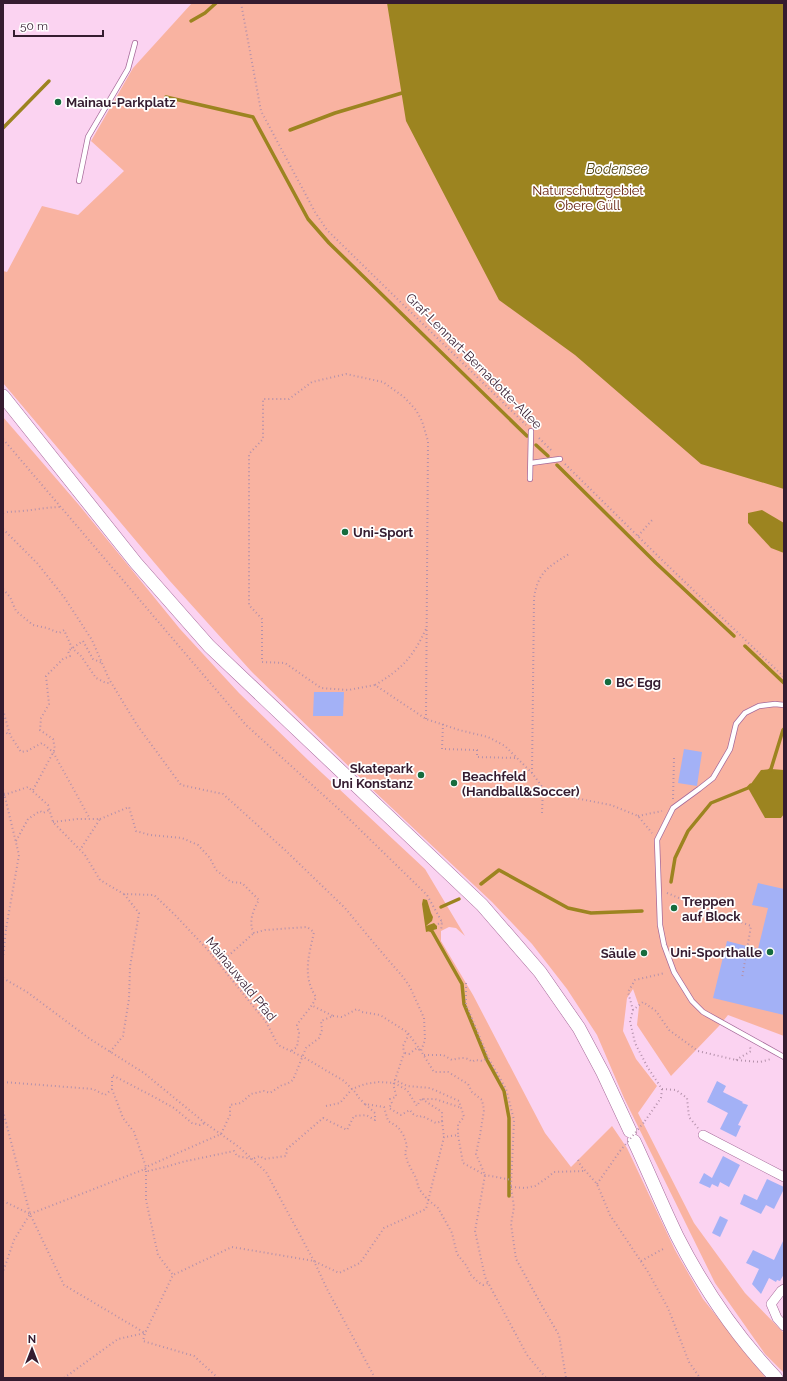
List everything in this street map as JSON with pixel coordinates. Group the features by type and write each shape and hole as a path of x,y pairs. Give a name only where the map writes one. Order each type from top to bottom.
{"main road":[{"path":"3,396 136,563 209,646 482,906 540,972 579,1028 603,1073 677,1235 704,1283 732,1325 764,1366 776,1378"}],"street":[{"path":"703,1135 784,1177"},
{"path":"784,1289 771,1304 777,1318 784,1326"}],"lane":[{"path":"79,181 88,137 128,69 135,43"},
{"path":"530,479 531,431"},
{"path":"531,463 560,459"},
{"path":"784,705 775,704 759,706 745,713 736,724 730,749 713,778 673,808 658,840 660,925 664,945 674,972 692,1001 703,1012 784,1057"}],"path":[{"name":"Graf-Lennart-Bernadotte-Allee","path":"240,3 261,111 315,212 327,230 638,536 784,677"},
{"path":"426,718 427,628 428,442 422,421 416,410 404,397 383,382 346,374 312,382 288,399 264,399 263,438 249,454 249,605 262,619 262,662 285,663 321,688 348,690 375,685 389,676 404,663 417,648 427,628"},
{"path":"4,441 246,725 342,812 427,895 442,922 441,931"},
{"path":"3,513 8,511 60,507"},
{"path":"638,536 653,519"},
{"path":"3,529 37,563 64,597 92,640 112,683 137,725 181,785 223,794 345,908 403,977 424,1018 425,1040 421,1051"},
{"path":"532,773 534,598 541,574 569,554"},
{"path":"3,589 10,597 16,611 32,625 47,628 58,633 64,630 72,648 81,656 96,678 106,683 112,683"},
{"path":"4,795 28,787 33,790 55,749 53,739 40,730 41,718 49,704 46,676 63,659 70,656 68,651 83,642 94,659 102,663"},
{"path":"375,685 426,718 488,737 506,746 532,773 543,788 580,799 611,805 638,816 658,840"},
{"path":"3,710 10,735 21,752 27,751 42,743 53,752 90,819"},
{"path":"443,724 442,749 477,750 477,757 516,758"},
{"path":"3,731 10,735"},
{"path":"638,816 673,808 674,758"},
{"path":"542,813 543,788"},
{"path":"3,789 19,855 6,929 3,958"},
{"name":"Mainauwald Pfad","path":"33,790 48,806 53,822 85,855 100,880 124,894 154,895 207,949 266,1022 278,1045 303,1057 344,1081 375,1113 375,1120 366,1115 354,1116 347,1130 323,1118 288,1149 286,1156 264,1159 260,1156 252,1159"},
{"path":"53,822 100,818 129,807 136,831 150,835 182,838 198,845 210,858 216,870 231,882 242,883 259,900 254,908 252,916 251,928 254,933"},
{"path":"16,842 28,818 40,811 43,813 49,810"},
{"path":"80,850 100,818"},
{"path":"658,890 751,926 742,978"},
{"path":"110,1052 123,1036 129,999 130,967 139,913 124,894"},
{"path":"438,924 442,922"},
{"path":"3,926 6,929"},
{"path":"219,964 254,933 265,930 307,927 314,932 308,960 307,973 311,989 316,997 313,1006 296,1025 299,1033 297,1047 291,1051"},
{"path":"597,1184 620,1151 645,1121 661,1098 662,1089 648,1068 635,1043 630,1020 633,1010 628,992 635,980 674,972"},
{"path":"3,978 27,992 90,1039 144,1074 205,1123 239,1147 266,1172 374,1378"},
{"path":"466,983 466,1004 488,1057 506,1089 514,1120 511,1187 514,1207 511,1224 516,1259 559,1334 566,1378"},
{"path":"633,1010 643,1002 656,1011 669,1030 698,1051 736,1060 760,1062 784,1057"},
{"path":"313,1006 333,1016 342,1017 357,1009 362,1012 380,1015 407,1032 424,1054 434,1072 448,1072 468,1084 472,1092 482,1100 484,1110 476,1154 484,1175 475,1231 485,1277 527,1356 546,1378"},
{"path":"3,1272 14,1240 30,1214 146,1169 221,1134 230,1115 230,1105 241,1103 251,1094 264,1091 270,1093 293,1080 306,1048 319,1038 322,1030 321,1021 333,1016"},
{"path":"407,1032 408,1036 403,1046 404,1053 393,1086 396,1092 396,1097 390,1099 392,1102 389,1108 401,1115 410,1110 413,1114 419,1117 422,1116 436,1123 442,1121"},
{"path":"736,1060 751,1051 747,1036"},
{"path":"404,1053 409,1054 417,1048 421,1051"},
{"path":"424,1054 443,1056 452,1060 462,1057 469,1059 472,1062 475,1060 483,1061 488,1057"},
{"path":"173,1275 158,1255 146,1200 146,1169 134,1132 123,1118 112,1090 112,1075 174,1108 192,1123 200,1125 205,1123"},
{"path":"3,1082 93,1090 105,1095 112,1090"},
{"path":"326,1106 340,1103 352,1089 365,1084 394,1082 407,1086 430,1088 460,1101 464,1117 458,1124 458,1135 463,1163 484,1175 512,1180"},
{"path":"394,1082 407,1090 417,1106 421,1099"},
{"path":"662,1089 676,1090 686,1098 689,1117 703,1135"},
{"path":"421,1099 435,1099 462,1108"},
{"path":"218,1378 194,1356 143,1341 145,1333 173,1275 232,1247 314,1261 339,1273 360,1263 384,1228 426,1209 444,1137 442,1112 421,1099"},
{"path":"365,1104 384,1107 388,1121 398,1127 404,1136 407,1146 405,1153 419,1189 428,1200 438,1208 452,1233 457,1254 466,1265 471,1275 483,1285 488,1283"},
{"path":"3,1111 30,1214 64,1285 145,1333"},
{"path":"444,1137 458,1135"},
{"path":"146,1169 169,1166 234,1151 237,1156 252,1159"},
{"path":"578,1160 581,1166 597,1184 610,1215 648,1272 668,1308 689,1362 700,1378"},
{"path":"511,1187 525,1188 535,1186 554,1172 586,1171"},
{"path":"3,1201 30,1214"},
{"path":"640,1261 663,1249 664,1251"},
{"path":"64,1378 118,1339 145,1333"}],"green space":[{"name":"Naturschutzgebiet Obere Güll","path":"192,3 784,3 784,1036 728,1015 671,1076 637,1025 639,1006 633,989 627,998 623,1031 636,1059 657,1086 638,1113 694,1223 745,1293 784,1333 784,1373 765,1354 715,1283 624,1098 597,1035 567,989 532,944 492,902 376,793 251,671 169,580 3,383 3,271 7,272 42,206 78,215 124,171 91,141 133,68"},
{"path":"3,417 79,505 180,629 239,693 308,760 425,869 465,936 456,928 449,927 441,931 441,941 473,995 545,1133 571,1167 612,1126 627,1148 675,1250 703,1299 766,1378 3,1378"}],"water":[{"name":"Bodensee","path":"387,3 784,3 784,489 701,464 575,355 499,300 406,121"},
{"path":"762,510 784,523 784,553 771,548 748,523 748,513"},
{"path":"761,770 784,770 784,814 781,818 765,818 748,788"},
{"path":"423,899 427,900 433,917 432,921 426,926 434,923 437,926 437,929 426,932 422,904"}],"building":[{"path":"314,692 344,692 343,716 313,716"},
{"path":"684,749 702,752 697,786 678,783"},
{"name":"Uni-Sporthalle","path":"758,883 784,889 784,1015 713,998 727,941 758,949 768,908 752,905"},
{"path":"717,1081 726,1086 723,1092 748,1105 738,1125 741,1126 736,1137 720,1129 728,1113 707,1102"},
{"path":"723,1156 740,1165 729,1187 720,1182 718,1187 712,1184 710,1188 699,1183 704,1173 712,1178"},
{"path":"767,1179 784,1187 774,1209 766,1205 761,1214 740,1204 744,1194 757,1200"},
{"path":"720,1216 728,1220 720,1237 712,1233"},
{"path":"784,1239 784,1274 780,1281 777,1280 776,1282 769,1278 761,1294 752,1284 759,1269 746,1263 753,1250 774,1260"}],"waterway":[{"path":"191,21 205,13 216,3"},
{"path":"3,128 49,81"},
{"path":"290,130 335,113 402,93"},
{"path":"166,97 253,117 308,219 329,243 527,436"},
{"path":"536,445 548,456"},
{"path":"557,465 656,563 734,636"},
{"path":"745,646 784,683"},
{"path":"769,771 771,769 784,729"},
{"path":"671,882 675,858 688,831 711,803 748,788 751,785"},
{"path":"481,884 499,870 568,908 591,913 642,911"},
{"path":"441,907 459,899"},
{"path":"428,929 432,931 462,984 464,1004 487,1060 504,1091 509,1118 509,1196"}],"place":[{"name":"Mainau-Parkplatz","path":"58,102"},
{"name":"Uni-Sport","path":"345,532"},
{"name":"BC Egg","path":"608,682"},
{"name":"Skatepark Uni Konstanz","path":"421,775"},
{"name":"Beachfeld (Handball&Soccer)","path":"454,783"},
{"name":"Treppen auf Block","path":"674,908"},
{"name":"Uni-Sporthalle","path":"770,952"},
{"name":"Säule","path":"644,953"}]}
